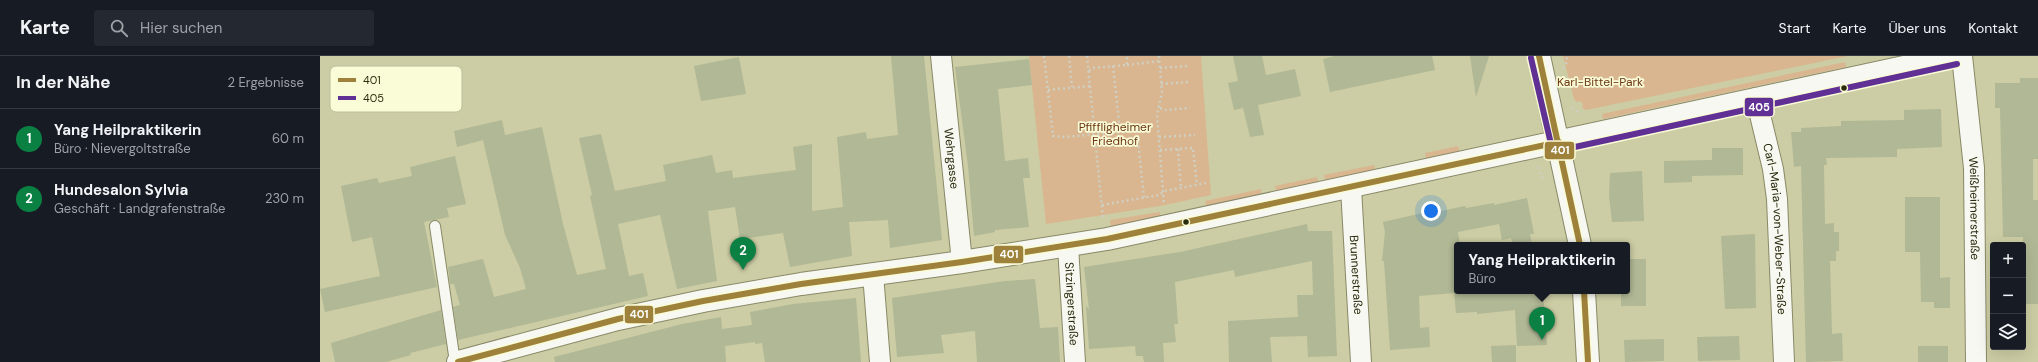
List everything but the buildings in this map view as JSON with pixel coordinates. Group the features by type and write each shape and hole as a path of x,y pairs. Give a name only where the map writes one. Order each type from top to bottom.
{"street":[{"name":"Wehrgasse","path":"942,56 962,262"},
{"path":"1539,56 1559,142 1579,242"},
{"path":"456,362 618,319 703,301 801,284 1107,240 1955,56"},
{"name":"Weißheimerstraße","path":"1962,56 1974,168 1976,362"},
{"name":"Carl-Maria-von-Weber-Straße","path":"1756,98 1772,169 1777,199 1784,362"},
{"name":"Brunnerstraße","path":"1351,188 1361,362"},
{"name":"Sitzingerstraße","path":"1068,246 1075,362"},
{"path":"872,274 880,362"},
{"path":"1584,294 1588,362"}],"lane":[{"path":"435,226 456,362"}],"path":[{"path":"1044,56 1053,136 1065,137 1146,130"},
{"path":"1069,56 1072,87"},
{"path":"1087,56 1102,206 1107,240"},
{"path":"1127,56 1127,64"},
{"path":"1159,56 1161,84 1160,108 1158,115 1162,193 1169,227"},
{"path":"1560,71 1566,64 1566,56"},
{"path":"1089,71 1093,68 1159,61"},
{"path":"1113,66 1120,132"},
{"path":"1160,68 1188,66"},
{"path":"1161,84 1189,82"},
{"path":"1048,90 1090,86"},
{"path":"1160,108 1165,110 1190,108"},
{"path":"1137,130 1144,198"},
{"path":"1159,138 1195,135"},
{"path":"1160,150 1193,148 1197,185"},
{"path":"1178,149 1181,188"},
{"path":"1102,206 1144,198 1206,183"}],"green space":[{"name":"Pfiffligheimer Friedhof","path":"1029,56 1201,56 1211,195 1160,206 1046,224"},
{"name":"Karl-Bittel-Park","path":"1563,56 1848,56 1586,110 1582,108 1583,104 1580,101 1577,102 1574,99"},
{"path":"1845,62 1846,67 1603,119 1602,114"},
{"path":"1458,146 1460,152 1426,159 1425,153"},
{"path":"1374,165 1375,170 1325,181 1324,175"},
{"path":"1317,177 1318,182 1276,191 1275,186"},
{"path":"1261,189 1261,194 1206,206 1205,201"},
{"path":"1160,212 1160,218 1111,227 1110,220"}],"transit line":[{"name":"401","path":"1539,56 1579,242"},
{"name":"405","path":"1531,58 1551,144"},
{"name":"405","path":"1561,150 1957,64"},
{"name":"401","path":"458,362 618,319 703,301 801,284 962,262 1107,239 1559,142"},
{"name":"401","path":"1584,294 1588,362"}],"place":[{"name":"Hundesalon Sylvia","path":"743,270"},
{"name":"Yang Heilpraktikerin","path":"1542,340"}]}
